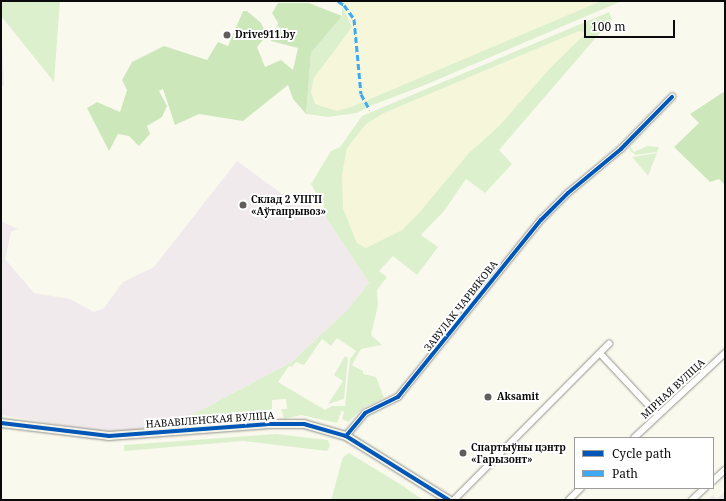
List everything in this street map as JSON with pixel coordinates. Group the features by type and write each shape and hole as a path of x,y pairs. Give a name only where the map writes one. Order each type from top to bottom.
{"street":[{"name":"ЗАВУЛАК ЧАРВЯКОВА","path":"346,436 365,413 398,397 542,220 568,193 621,149 672,97"},
{"path":"454,500 608,344"},
{"path":"600,353 658,415"},
{"name":"МІРНАЯ ВУЛІЦА","path":"635,437 725,353"},
{"name":"НАВАВІЛЕНСКАЯ ВУЛІЦА","path":"1,423 109,436 290,423 321,428 346,436 449,500"},
{"path":"714,480 725,470"},
{"path":"569,500 580,489"},
{"path":"692,500 705,489"}],"shaded area":[{"path":"1,23 4,84 1,88"},
{"path":"237,161 296,204 307,199 314,211 321,210 369,283 346,311 292,362 165,429 105,432 1,415 1,221 18,229 11,232 5,259 34,293 70,299 94,312 104,308 123,282 154,267"},
{"path":"725,491 725,500 707,500 713,495 717,499"}],"green space":[{"path":"1,1 60,1 54,82 1,16"},
{"path":"334,1 601,1 351,107 337,111 315,104 311,92 314,78 352,27 342,6"},
{"path":"601,1 622,1 425,85 370,106 367,103 368,107 357,113 328,117 306,114 311,53 342,16 342,6 352,27 314,78 311,92 315,104 337,111 351,107"},
{"path":"278,3 309,3 342,16 311,53 306,114 293,99 288,85 243,121 199,114 175,125 163,89 159,91 167,106 162,117 147,126 150,134 139,146 129,136 118,134 109,151 87,108 97,102 120,112 127,90 122,80 132,62 164,46 207,60 218,42 228,46 243,11 247,11 261,23 267,35 257,47 265,67 281,60 293,70 298,48 271,41 278,23 272,13"},
{"path":"609,12 612,19 499,150 512,164 485,193 466,179 444,211 421,235 438,247 417,275 393,256 379,271 387,277 377,290 378,305 371,335 382,345 361,349 352,365 363,371 363,374 376,377 384,398 363,408 348,422 342,419 344,412 342,410 337,423 301,415 284,419 281,409 287,409 286,399 272,400 272,410 266,420 165,429 292,362 346,311 369,283 321,210 324,207 311,184 331,151 340,147 362,116","holes":["579,31 584,32 584,35 552,66 498,127 468,154 419,213 402,230 366,248 357,243 343,208 342,175 347,148 366,124 384,113","337,338 356,351 350,359 345,406 332,406 325,410 278,382 289,366 292,367 296,362 304,365 322,339 331,346"]},
{"path":"579,31 585,32 584,35 552,66 498,127 468,154 419,213 402,230 366,248 357,243 343,208 342,175 347,148 366,124 384,113"},
{"path":"725,91 725,185 719,179 710,182 674,147 699,123 690,114"},
{"path":"647,146 659,147 657,152 635,155 629,149 630,147 634,152"},
{"path":"657,153 648,176 632,157"},
{"path":"345,356 348,358 344,399 328,404 343,381 334,375"},
{"path":"276,434 328,440 330,446 327,451 243,441 124,451 124,445"},
{"path":"349,453 423,500 331,500 343,457"}],"marked path":[{"path":"338,1 344,5 354,19 361,94 370,110"}],"cycle path":[{"path":"346,436 365,413 398,397 541,220 568,193 621,149 672,97"},
{"path":"1,423 109,436 267,424 304,424 346,436 449,500"}],"place":[{"name":"Drive911.by","path":"227,35"},
{"name":"Склад 2 УПГП «Аўтапрывоз»","path":"243,205"},
{"name":"Aksamit","path":"488,397"},
{"name":"Спартыўны цэнтр «Гарызонт»","path":"463,453"}]}
